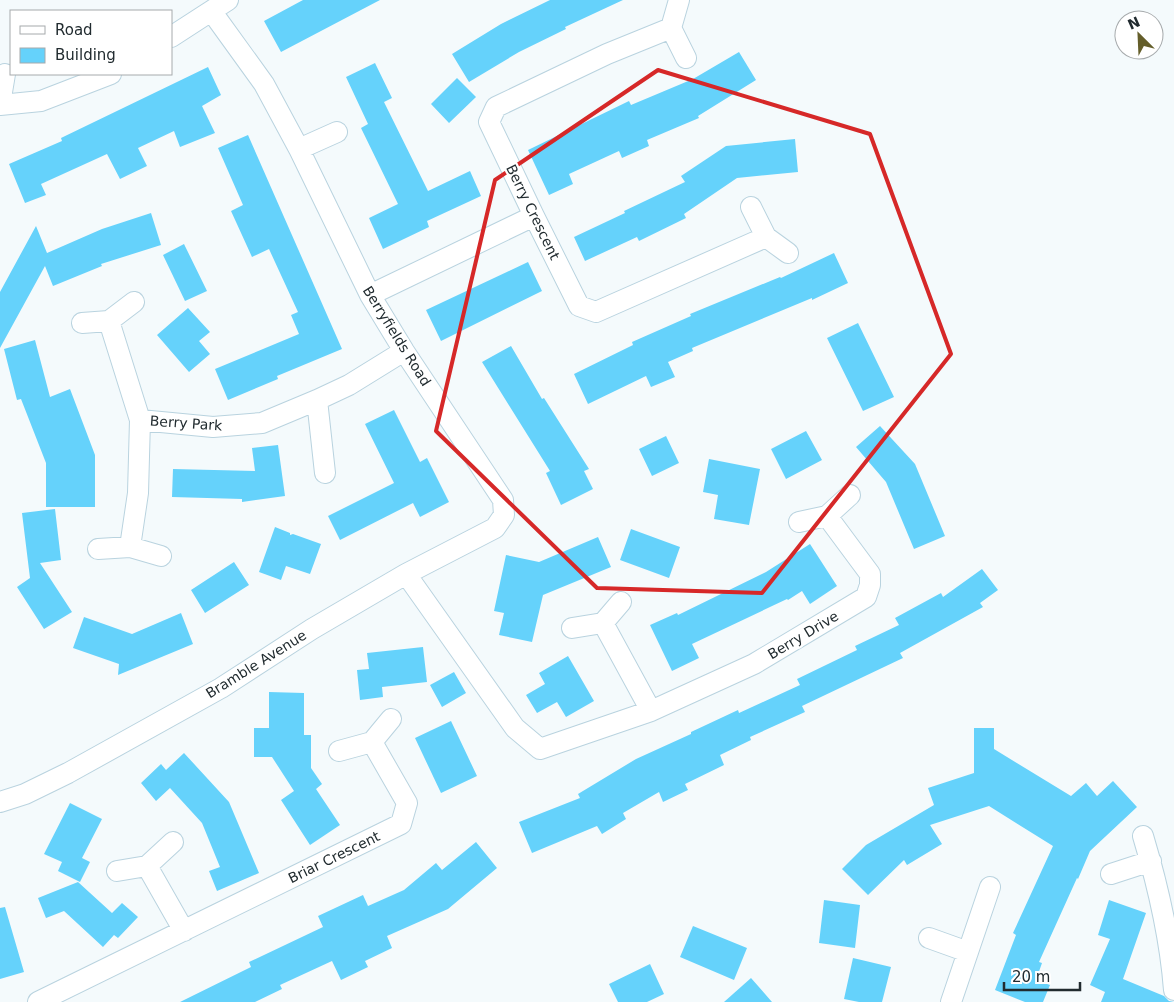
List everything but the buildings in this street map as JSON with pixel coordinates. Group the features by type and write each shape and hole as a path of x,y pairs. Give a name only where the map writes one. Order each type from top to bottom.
{"street":[{"path":"172,36 228,0"},
{"path":"679,0 671,28 686,58"},
{"name":"Berryfields Road","path":"212,12 264,84 300,149 370,295 404,351 503,500 504,515"},
{"name":"Berry Crescent","path":"671,28 607,54 496,107 489,122 579,306 596,312 766,237"},
{"path":"4,74 0,104 41,101 108,75"},
{"path":"300,149 337,132"},
{"path":"751,207 766,237 788,253"},
{"path":"370,295 534,216"},
{"path":"82,323 109,320 134,302"},
{"name":"Berry Park","path":"109,320 140,420 138,494 130,547"},
{"name":"Berry Park","path":"140,420 213,427 262,423 348,385 404,351"},
{"path":"317,400 326,473"},
{"path":"799,522 827,516 850,495"},
{"name":"Bramble Avenue","path":"0,802 25,794 68,773 221,688 312,628 406,574 447,555 495,528 504,515"},
{"name":"Berry Drive","path":"406,574 515,728 540,749 651,711 754,664 866,597 870,585 870,574 827,516"},
{"path":"98,549 130,547 161,556"},
{"path":"572,628 603,623 621,602"},
{"path":"603,623 651,711"},
{"path":"340,751 372,742 391,719"},
{"name":"Briar Crescent","path":"38,1002 401,824 407,803 372,742"},
{"path":"1143,836 1151,861 1171,953 1174,990"},
{"path":"117,871 146,866 173,842"},
{"path":"1111,874 1151,861"},
{"path":"146,866 184,931"},
{"path":"951,1002 990,887"},
{"path":"929,938 968,952"},
{"path":"1173,1002 1174,998"}],"highlighted area":[{"path":"658,70 870,134 951,354 762,593 597,588 436,431 495,180"}]}
